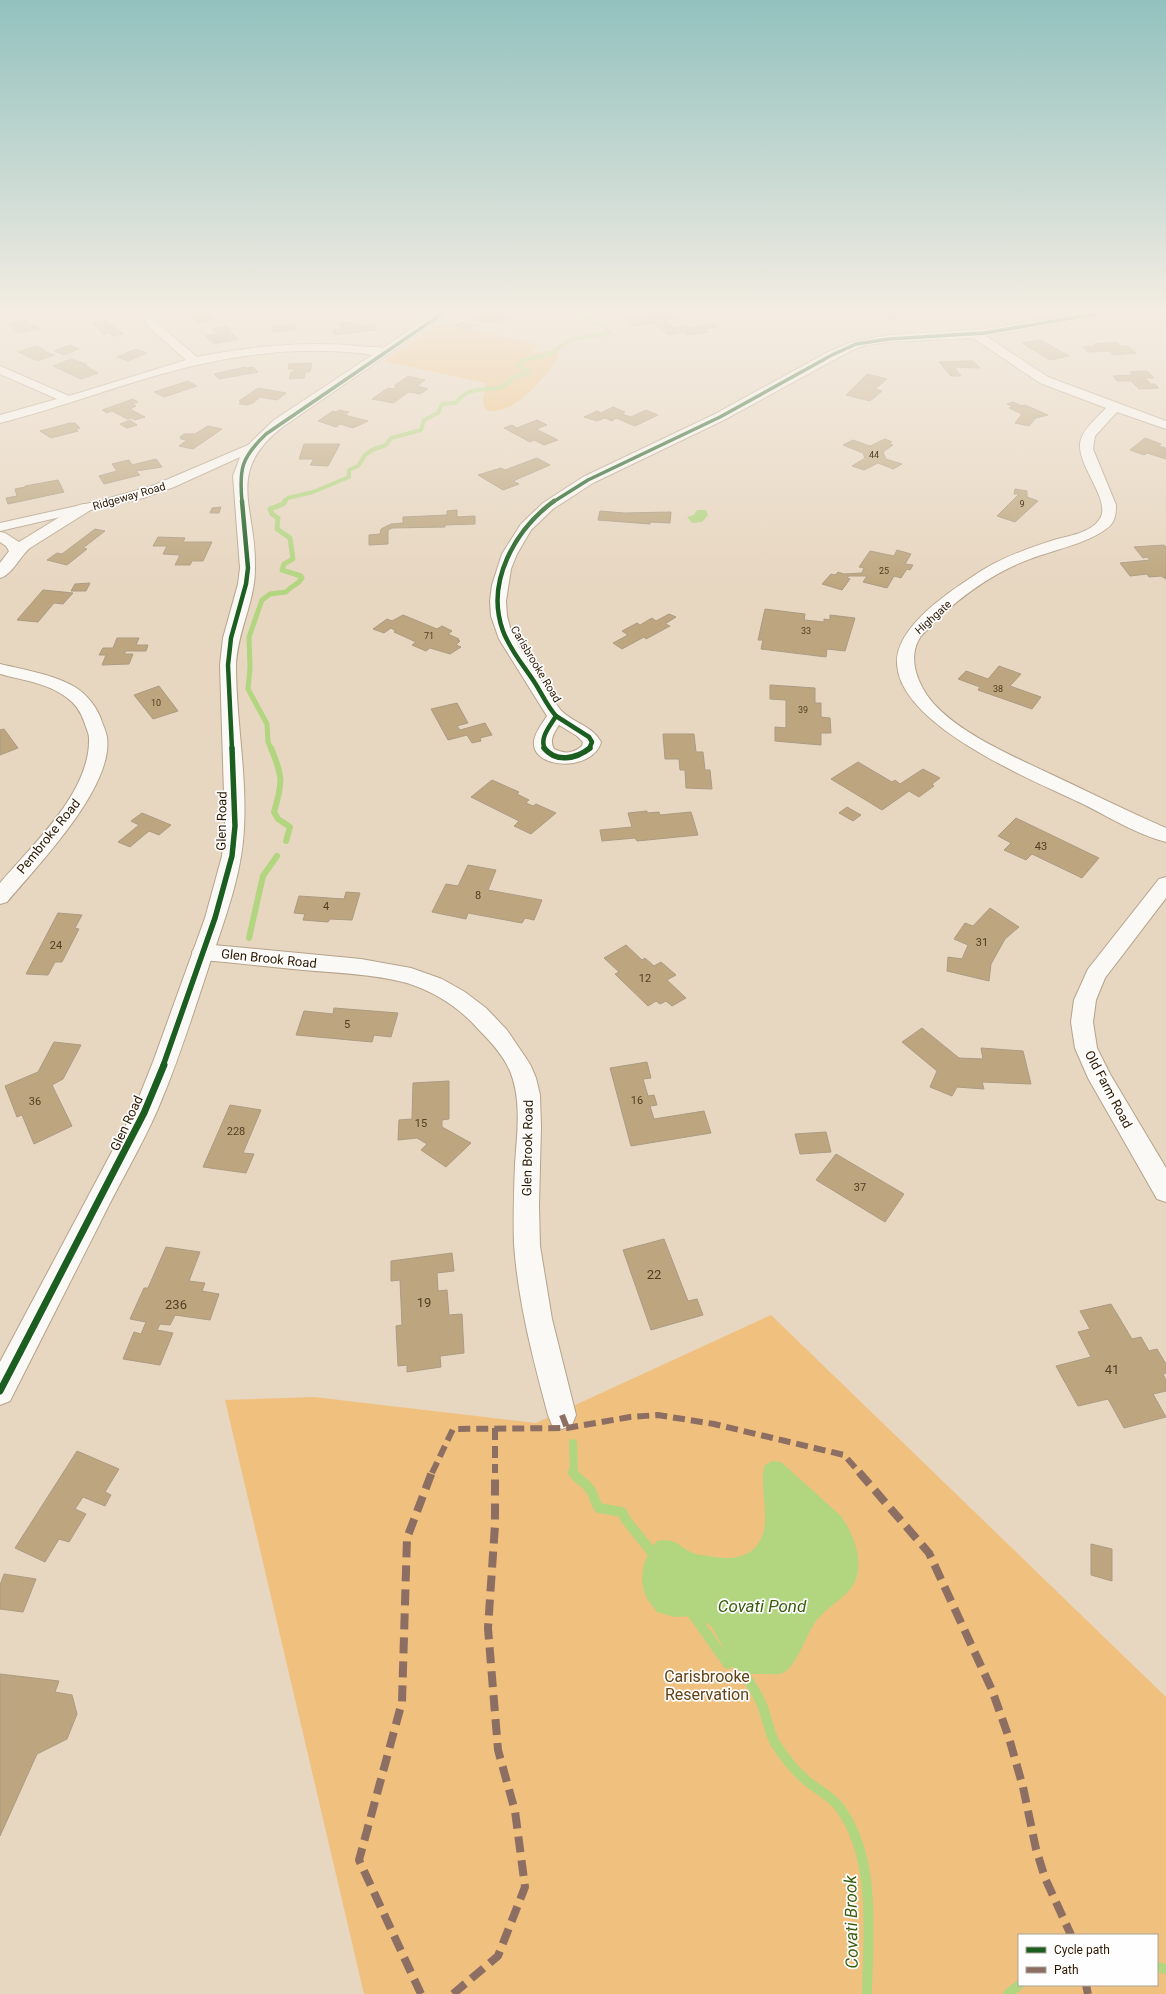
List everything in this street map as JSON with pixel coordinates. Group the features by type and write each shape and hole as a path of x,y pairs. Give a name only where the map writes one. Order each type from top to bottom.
{"street":[{"path":"0,420 62,402"},
{"name":"Glen Road","path":"2,1382 144,1113 165,1062 219,904 232,856 234,835 228,665 234,622 248,578 248,562 240,476 244,462 252,448 263,436 310,402"},
{"name":"Carisbrooke Road","path":"556,716 507,639 500,620 500,588 506,562 518,537 535,518 558,498 589,479 748,402"},
{"path":"1101,402 1166,425"},
{"name":"Highgate","path":"1114,407 1091,433 1086,445 1088,460 1102,485 1109,508 1109,517 1106,522 1082,536 1006,562 978,579 915,632 908,646 906,667 912,684 923,701 938,718 956,732 1073,793 1166,836"},
{"name":"Ridgeway Road","path":"0,527 158,489 228,457 252,448"},
{"path":"0,573 17,551 42,533 84,508"},
{"path":"0,536 9,541 17,551"},
{"name":"Pembroke Road","path":"0,669 54,684 80,699 95,722 100,741 97,758 83,792 66,817 0,896"},
{"name":"Old Farm Road","path":"1166,884 1096,975 1085,1000 1082,1022 1086,1048 1100,1078 1166,1191"},
{"name":"Glen Brook Road","path":"203,952 365,967 411,976 438,986 468,1006 486,1022 514,1055 524,1075 528,1095 526,1217 530,1267 550,1367 562,1415"}],"green space":[{"path":"483,402 517,402 500,410 489,411 483,405"},
{"name":"Carisbrooke Reservation","path":"771,1315 1166,1697 1166,1994 364,1994 225,1400 314,1397 536,1423"}],"water":[{"path":"697,510 706,510 708,515 702,522 692,523 687,517 694,515"},
{"name":"Covati Pond","path":"772,1461 781,1462 841,1516 851,1534 858,1555 857,1576 853,1585 846,1594 817,1620 796,1659 786,1671 780,1674 749,1674 741,1672 728,1664 723,1647 711,1626 694,1616 675,1617 657,1612 647,1599 642,1577 646,1558 657,1541 664,1540 677,1543 687,1550 699,1555 726,1558 743,1555 756,1547 761,1539 765,1522 763,1482 764,1466"}],"building":[{"path":"124,402 138,402 132,404 136,406 130,409 145,417 135,420 131,418 127,419 112,411 107,413 102,410"},
{"path":"242,402 254,402 247,405 239,404"},
{"path":"1013,402 1022,406 1025,405 1048,415 1036,418 1029,426 1015,423 1022,414 1009,408 1014,407 1007,404"},
{"path":"613,407 625,412 622,414 631,417 646,410 658,415 635,426 616,418 612,421 605,418 597,421 584,417 597,411 601,413"},
{"path":"339,410 349,412 345,415 368,421 353,428 340,424 336,427 318,421 333,411 336,412"},
{"path":"130,420 137,425 127,428 120,424"},
{"path":"537,420 547,425 536,429 558,440 544,445 534,440 530,442 504,428 512,425 517,428"},
{"path":"75,423 80,428 76,429 78,431 51,438 40,431"},
{"path":"208,426 222,429 193,449 179,446 187,440 181,439 180,437 184,434 195,434"},
{"path":"1145,438 1161,444 1158,446 1166,448 1166,459 1147,453 1144,455 1130,450"},
{"path":"885,439 892,442 889,444 893,445 883,452 886,459 902,464 893,469 878,463 864,470 852,466 865,458 863,453 843,445 853,440 870,446"},
{"path":"304,444 340,444 328,466 310,465 314,459 299,459"},
{"path":"537,458 550,465 513,481 519,484 503,490 478,475 501,468 505,470"},
{"path":"156,459 162,467 136,471 140,475 104,484 99,476 117,471 112,464 129,460 132,465"},
{"path":"58,480 64,492 8,504 6,498 17,496 15,489"},
{"path":"1015,489 1027,491 1027,497 1038,501 1015,522 997,516 1019,494 1014,494"},
{"path":"221,507 219,513 210,513 212,508"},
{"path":"457,510 457,517 475,516 475,524 445,525 445,527 392,528 388,530 388,544 369,545 369,535 380,534 381,529 391,524 403,523 403,517 447,515 447,511"},
{"path":"600,511 624,513 671,512 670,523 650,522 650,524 598,520"},
{"path":"95,529 105,531 83,548 87,549 67,565 47,560 57,553 62,554"},
{"path":"158,537 185,538 183,542 212,542 203,561 192,561 190,565 175,565 180,555 163,554 167,546 153,546"},
{"path":"1164,545 1166,547 1166,579 1161,576 1149,577 1147,574 1130,576 1120,563 1150,560 1147,557 1143,558 1134,547"},
{"path":"897,550 911,554 905,564 913,565 910,570 907,569 901,578 894,576 887,588 863,582 867,576 849,576 847,578 850,579 842,590 822,584 831,574 835,575 838,572 844,574 862,573 864,568 859,567 870,551 894,556"},
{"path":"90,583 86,591 71,591 75,584"},
{"path":"43,590 73,593 63,604 54,603 38,622 17,620"},
{"path":"765,609 805,614 804,620 824,622 824,619 830,620 830,615 855,618 845,651 827,649 826,657 761,649 763,640 758,640"},
{"path":"669,614 676,617 665,624 670,626 646,639 644,637 622,649 613,643 628,635 622,631 637,623 640,625 652,618 656,621"},
{"path":"403,615 437,629 442,626 452,631 448,634 459,639 457,640 460,641 456,645 461,647 450,654 430,648 426,651 412,645 416,642 394,632 396,631 391,628 384,633 373,629 387,619 392,621"},
{"path":"117,638 139,638 136,645 148,645 146,651 126,651 124,654 133,654 129,664 102,665 106,655 99,655 103,648 113,648"},
{"path":"999,666 1021,674 1010,686 1041,697 1032,709 978,690 980,687 958,679 966,671 988,679"},
{"path":"770,685 815,688 815,703 821,703 821,717 830,718 831,733 821,733 821,745 775,741 775,727 786,728 786,700 770,699"},
{"path":"159,686 178,711 153,719 134,695"},
{"path":"457,703 468,723 457,726 460,730 485,723 492,735 480,738 481,741 472,743 467,735 448,740 431,709"},
{"path":"4,729 18,748 0,755 0,730"},
{"path":"663,734 694,734 696,752 703,752 705,770 710,770 712,789 686,788 685,770 680,770 679,759 665,759"},
{"path":"858,762 892,782 895,780 900,784 923,769 940,778 932,784 934,786 919,797 909,791 882,810 831,779"},
{"path":"492,780 519,792 517,794 529,800 526,803 533,806 536,804 556,813 531,834 514,826 519,821 471,797"},
{"path":"847,807 861,815 853,821 839,813"},
{"path":"647,811 647,813 659,812 660,815 691,812 698,835 637,841 635,838 602,841 600,830 632,827 628,813"},
{"path":"142,813 171,825 159,835 149,831 130,847 118,842 139,825 131,821"},
{"path":"1016,818 1099,858 1082,878 1032,854 1026,860 1004,850 1011,843 998,836"},
{"path":"468,865 496,870 488,890 542,900 534,920 525,918 522,923 468,913 466,919 432,912 446,884 458,886"},
{"path":"346,892 360,893 352,920 330,919 328,922 303,920 305,914 294,913 299,896 344,899"},
{"path":"990,908 1019,927 1005,939 991,964 989,981 947,971 948,957 962,959 968,945 954,939 965,923 973,926"},
{"path":"58,913 82,915 75,928 79,929 62,962 55,962 48,975 26,974"},
{"path":"626,945 642,960 645,958 654,966 661,962 676,975 667,980 686,998 672,1006 666,1001 660,1004 656,1001 648,1006 615,974 619,972 604,958"},
{"path":"334,1008 398,1013 391,1037 374,1035 372,1042 296,1035 304,1011 333,1014"},
{"path":"922,1028 959,1058 983,1059 981,1048 1023,1051 1031,1084 982,1082 984,1089 957,1087 952,1096 930,1087 937,1071 902,1042"},
{"path":"54,1042 81,1045 63,1079 52,1085 72,1126 34,1144 22,1115 17,1117 5,1086 38,1072"},
{"path":"647,1062 651,1078 643,1079 648,1096 654,1095 657,1105 650,1106 654,1119 704,1111 711,1133 631,1146 610,1068"},
{"path":"449,1081 449,1119 442,1120 442,1127 471,1143 446,1167 421,1150 427,1144 417,1138 398,1140 399,1120 412,1119 413,1083"},
{"path":"230,1105 261,1110 243,1153 254,1154 246,1173 203,1167"},
{"path":"826,1132 831,1152 800,1154 795,1134"},
{"path":"836,1154 904,1194 885,1222 816,1180"},
{"path":"664,1239 688,1301 697,1299 703,1315 651,1330 623,1250"},
{"path":"166,1247 200,1252 189,1281 205,1283 202,1291 219,1294 210,1320 175,1315 170,1325 160,1324 157,1330 173,1333 160,1365 123,1359 134,1332 141,1334 146,1322 130,1319 144,1288 148,1288"},
{"path":"452,1253 454,1271 437,1273 438,1291 447,1290 449,1315 462,1314 464,1353 440,1356 441,1367 407,1372 407,1365 398,1366 396,1326 402,1325 400,1280 391,1281 391,1261"},
{"path":"1111,1304 1132,1339 1141,1337 1149,1351 1157,1349 1166,1364 1166,1373 1163,1374 1166,1380 1166,1391 1153,1394 1166,1417 1124,1428 1108,1399 1078,1406 1056,1366 1091,1357 1078,1332 1090,1329 1080,1311"},
{"path":"77,1451 119,1469 105,1492 111,1495 105,1506 83,1497 75,1509 86,1514 69,1542 59,1539 45,1562 15,1548"},
{"path":"1091,1544 1112,1549 1112,1581 1091,1575"},
{"path":"4,1574 36,1579 23,1612 0,1609 0,1585"},
{"path":"0,1674 59,1681 55,1692 72,1695 77,1714 67,1739 37,1754 0,1836"}],"waterway":[{"path":"285,501 288,498 313,492 349,477 349,470 358,466 365,455 372,450 386,445 391,438 421,430 424,420 438,413 442,404 457,402"},
{"path":"271,749 268,742 267,724 248,689 250,668 249,637 262,600 270,594 286,592 302,578 301,576 282,570 284,564 293,559 290,538 277,529 278,518 272,514 270,509 283,504 285,501"},
{"path":"271,748 280,773 279,793 274,812 278,819 290,827 286,841"},
{"path":"249,938 263,876 277,856"},
{"name":"Covati Brook","path":"573,1443 574,1473"},
{"name":"Covati Brook","path":"573,1472 576,1477 591,1490 599,1508 622,1512 626,1520 655,1556"},
{"path":"689,1609 728,1664"},
{"name":"Covati Brook","path":"744,1674 759,1699 778,1748 803,1778 837,1804 852,1828 860,1850 868,1898 869,1923 867,1994"},
{"path":"1158,1967 1166,1969"},
{"path":"1008,1994 1018,1986"}],"marked path":[{"path":"562,1415 567,1428"},
{"path":"421,1994 359,1860 402,1702 407,1538 432,1473 453,1429 567,1428 630,1417 658,1415 714,1424 844,1455 929,1553 992,1690 1009,1738 1023,1787 1036,1849 1045,1878 1071,1934"},
{"path":"453,1994 498,1956 525,1887 515,1811 498,1750 488,1628 495,1525 495,1428"},
{"path":"1086,1986 1088,1994"}],"cycle path":[{"path":"0,1391 144,1113 165,1062 215,918 232,856 235,826 228,665 231,638 246,584 248,568 240,476 245,460 260,439 279,423 310,402"},
{"path":"556,716 515,654 503,631 499,616 499,585 503,569 517,540 536,516 561,496 574,488 748,402"},
{"path":"556,716 576,727 589,737 592,742 590,748 580,756 569,758 561,758 547,753 543,748 543,738 556,716"}]}
